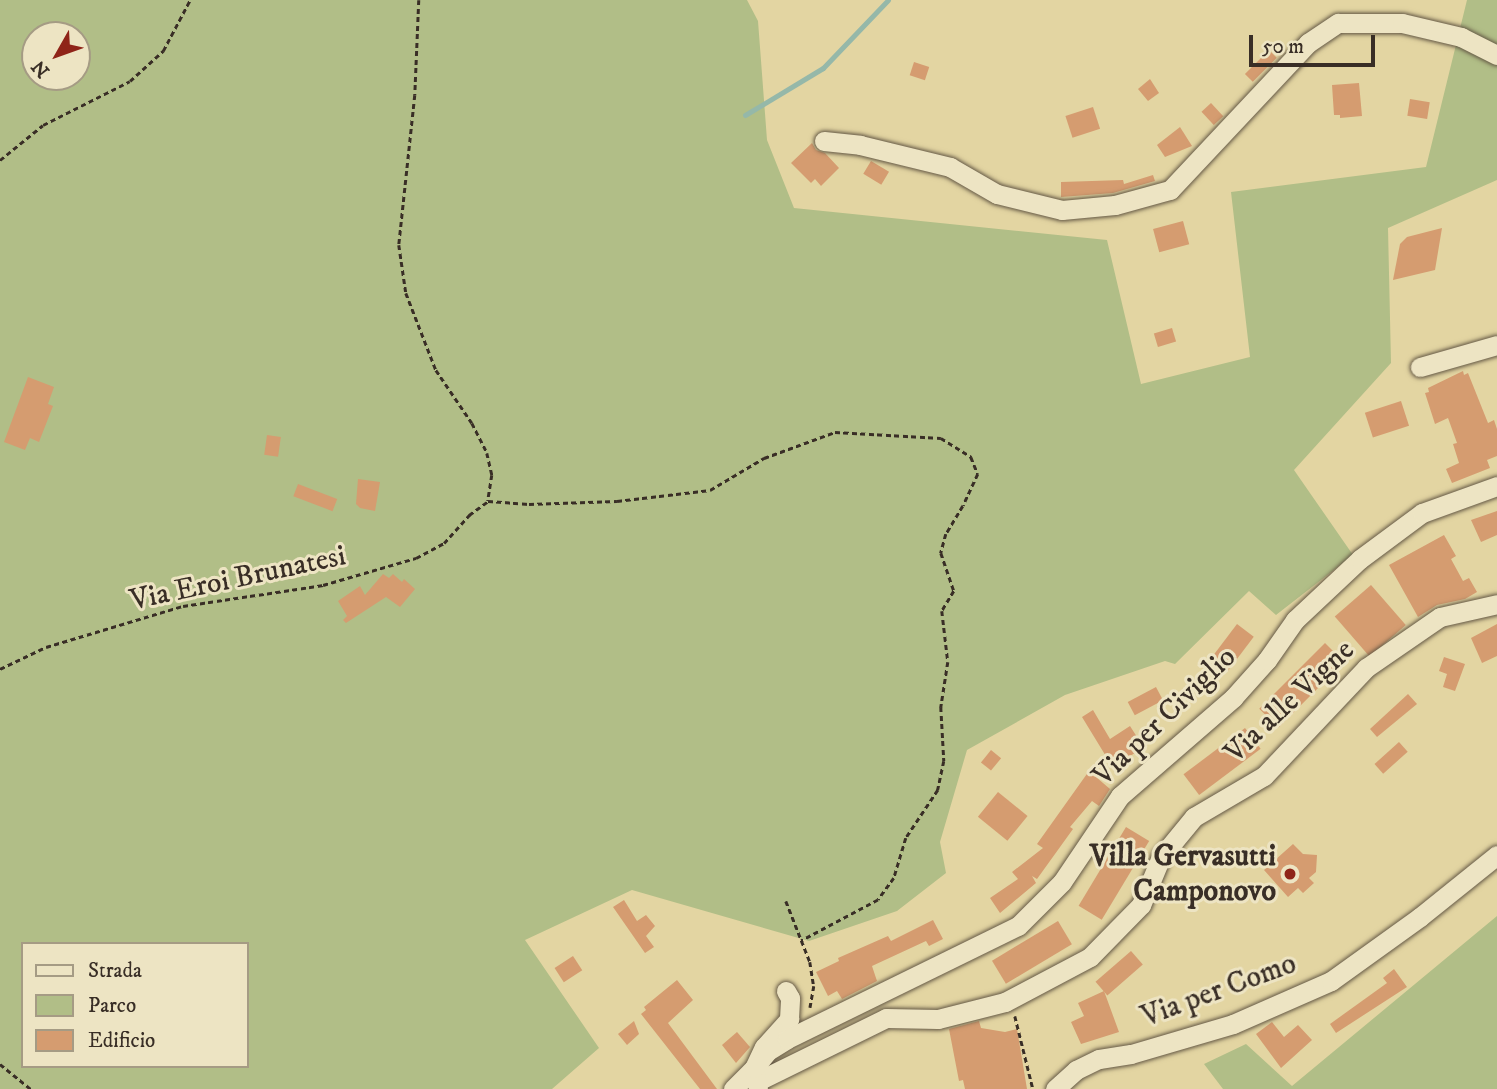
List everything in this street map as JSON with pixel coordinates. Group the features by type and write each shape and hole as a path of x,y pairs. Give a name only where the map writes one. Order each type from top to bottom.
{"street":[{"path":"824,141 860,145 950,167 997,194 1062,210 1115,205 1170,190 1308,43 1338,23 1402,23 1461,37 1497,55"},
{"path":"1420,367 1497,345"},
{"name":"Via per Civiglio","path":"756,1080 768,1051 787,1039 1018,926 1062,882 1120,796 1233,698 1267,660 1295,620 1360,559 1422,513 1497,486"},
{"name":"Via alle Vigne","path":"756,1080 886,1018 938,1019 1009,999 1090,957 1141,905 1161,856 1194,817 1264,776 1366,668 1440,617 1497,604"},
{"name":"Via per Como","path":"1055,1089 1076,1070 1099,1059 1131,1054 1233,1024 1331,981 1420,917 1497,855"},
{"path":"733,1089 756,1080 764,1046 789,1019 790,998 786,991"}],"path":[{"path":"0,160 43,125 130,82 163,51 190,0"},
{"path":"419,0 415,95 403,186 401,257 406,293 436,370 472,423 488,453 492,475 488,501 529,504 617,501 710,490 764,458 835,432 941,438 971,457 978,474 964,506 946,534 941,553 954,591 942,611 948,662 941,707 944,761 938,790 906,838 894,878 878,900 801,941 786,901"},
{"name":"Via Eroi Brunatesi","path":"0,669 46,648 183,606 323,585 416,558 444,543 469,515 488,501"},
{"path":"1009,999 1033,1089"},
{"path":"0,1064 31,1089"}],"green space":[{"path":"0,0 747,0 758,21 767,140 794,208 1107,240 1141,384 1250,357 1231,192 1426,167 1467,0 1497,0 1497,180 1388,228 1391,363 1294,470 1353,555 1276,615 1249,591 1175,664 1165,661 1065,695 967,750 940,842 946,873 897,911 809,941 632,890 525,940 599,1048 552,1089 0,1089"},
{"path":"1497,916 1497,1089 1223,1089 1204,1064 1246,1044 1292,1086"}],"building":[{"path":"1269,50 1277,58 1253,82 1245,74"},
{"path":"914,62 929,67 925,80 910,75"},
{"path":"1150,79 1159,93 1148,101 1138,89"},
{"path":"1359,83 1362,116 1340,118 1340,115 1334,115 1332,85"},
{"path":"1410,99 1430,102 1427,119 1407,116"},
{"path":"1211,103 1223,116 1214,125 1201,112"},
{"path":"1093,107 1100,129 1073,138 1065,116"},
{"path":"1180,127 1192,146 1165,157 1157,145"},
{"path":"812,143 816,150 825,153 839,168 821,186 815,179 811,183 791,163"},
{"path":"871,161 889,172 881,185 863,174"},
{"path":"1153,175 1155,181 1113,193 1061,197 1061,182 1123,180 1124,184"},
{"path":"1183,221 1189,244 1159,252 1153,229"},
{"path":"1442,228 1435,270 1393,280 1400,244 1407,237"},
{"path":"1172,328 1176,341 1158,347 1154,334"},
{"path":"1463,371 1464,375 1468,373 1488,423 1494,420 1497,429 1497,456 1487,460 1490,468 1452,483 1446,469 1459,463 1453,444 1457,443 1448,418 1435,424 1425,393 1429,392 1428,388"},
{"path":"28,377 54,387 48,404 53,406 39,442 30,438 25,450 4,442"},
{"path":"1401,401 1409,426 1373,437 1365,413"},
{"path":"267,435 281,437 278,457 264,455"},
{"path":"358,479 380,482 375,511 360,508 356,504"},
{"path":"298,484 337,499 333,511 293,496"},
{"path":"1497,511 1497,535 1481,542 1471,520"},
{"path":"1444,535 1456,556 1451,559 1463,581 1469,578 1477,592 1465,599 1437,605 1418,617 1389,565"},
{"path":"383,574 389,578 393,574 402,582 404,579 415,589 400,607 386,597 346,623 343,620 347,616 338,601 360,586 365,595"},
{"path":"1371,585 1406,625 1370,656 1335,616"},
{"path":"1237,624 1254,637 1228,671 1211,658"},
{"path":"1497,624 1497,656 1482,663 1471,638"},
{"path":"1325,643 1344,662 1278,728 1259,709"},
{"path":"1444,657 1465,664 1455,691 1443,687 1447,674 1439,671"},
{"path":"1156,687 1163,700 1135,715 1128,702"},
{"path":"1408,694 1417,704 1377,737 1370,729"},
{"path":"1093,710 1110,739 1130,726 1144,748 1128,757 1131,761 1115,771 1082,717"},
{"path":"1245,728 1261,749 1199,795 1184,774"},
{"path":"1399,742 1408,752 1383,774 1374,764"},
{"path":"991,750 1001,758 991,771 981,762"},
{"path":"1089,771 1110,789 1099,806 1092,801 1070,827 1073,829 1037,879 1032,876 1036,883 1000,913 990,898 1018,879 1012,872 1043,848 1037,844"},
{"path":"998,792 1028,816 1007,841 978,817"},
{"path":"1126,827 1149,841 1102,920 1079,906"},
{"name":"Villa Gervasutti Camponovo","path":"1293,844 1303,854 1317,855 1316,872 1309,878 1314,883 1303,893 1298,888 1288,897 1264,870"},
{"path":"624,900 637,921 646,915 655,926 646,936 654,947 645,953 613,907"},
{"path":"933,920 943,939 929,946 926,941 872,966 877,981 842,999 837,991 828,996 816,972 839,961 838,958 888,936 891,941"},
{"path":"1058,921 1072,944 1006,984 992,961"},
{"path":"1131,951 1143,965 1107,995 1096,982"},
{"path":"573,956 582,970 564,982 555,968"},
{"path":"1394,969 1407,987 1336,1033 1330,1024 1387,983 1383,978"},
{"path":"677,980 693,1000 668,1023 717,1089 700,1089 641,1014 646,1010 644,1007"},
{"path":"1104,991 1119,1032 1081,1044 1071,1022 1084,1016 1078,1003"},
{"path":"634,1021 639,1034 627,1045 618,1034"},
{"path":"979,1021 981,1028 1005,1032 1017,1029 1027,1089 965,1089 963,1080 959,1081 949,1029"},
{"path":"1272,1022 1284,1037 1298,1025 1312,1040 1281,1068 1256,1034"},
{"path":"737,1032 750,1047 736,1063 722,1045"}],"waterway":[{"path":"745,115 823,68 888,0"}],"place":[{"name":"Villa Gervasutti Camponovo","path":"1290,874"}]}
